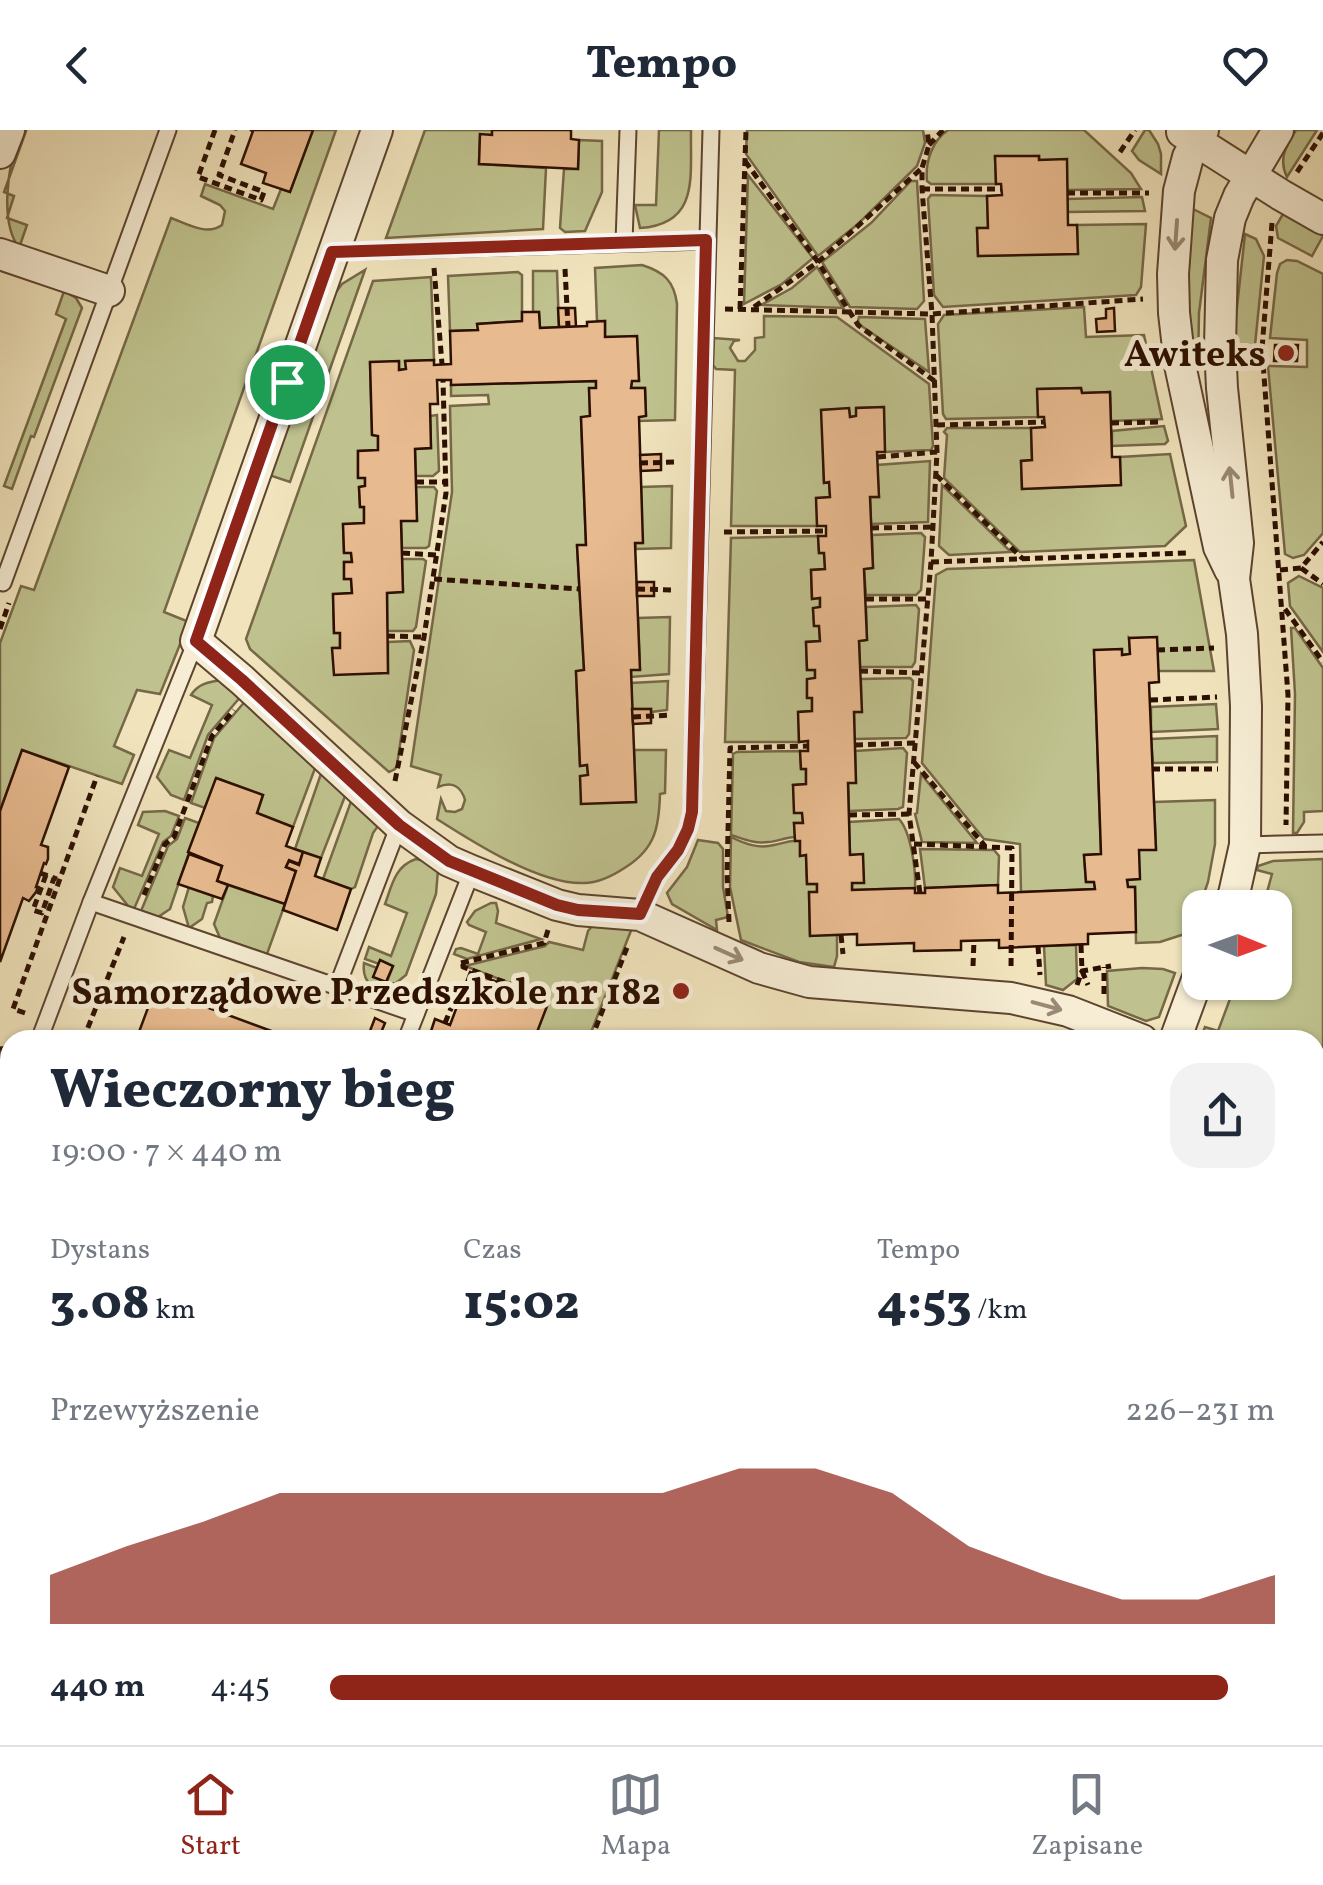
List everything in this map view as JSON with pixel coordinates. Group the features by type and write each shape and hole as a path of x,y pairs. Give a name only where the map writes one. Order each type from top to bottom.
{"street":[{"path":"0,153 9,130"},
{"path":"376,130 196,641 392,818 449,861 472,872 568,908 640,914 759,968 809,982 1011,998 1068,1011 1116,1030"},
{"path":"1235,890 1245,845 1246,706 1234,579 1238,543 1222,388 1222,260 1230,218 1249,175 1278,130"},
{"path":"1234,579 1219,547 1180,365 1174,314 1179,191 1192,134 1249,175 1323,219"},
{"path":"0,254 108,291"},
{"path":"1178,1030 1189,1000"}],"lane":[{"path":"8,588 108,291 168,130"},
{"path":"624,242 628,130"},
{"path":"640,914 657,877 678,850 692,812 710,130"},
{"path":"332,252 706,240"},
{"path":"43,1030 196,641"},
{"path":"337,988 392,818"},
{"path":"1245,845 1323,843"},
{"path":"410,1030 472,872"},
{"path":"91,902 416,1014"}],"path":[{"path":"215,130 198,178 261,200 264,192 219,175 235,130"},
{"path":"740,308 746,130"},
{"path":"920,893 909,814 937,452 936,382 922,190 922,168 929,144 927,130"},
{"path":"929,144 944,130"},
{"path":"1120,152 1135,130"},
{"path":"1289,184 1323,133"},
{"path":"744,160 858,325 936,382"},
{"path":"751,308 818,262 922,168"},
{"path":"922,190 1001,189"},
{"path":"1067,193 1151,193"},
{"path":"1274,210 1262,349 1288,695 1286,844"},
{"path":"432,249 442,364"},
{"path":"565,266 568,327"},
{"path":"714,309 932,314 1146,299"},
{"path":"392,818 394,788 434,579 446,482 443,380"},
{"path":"937,425 1044,422"},
{"path":"1111,423 1166,422"},
{"path":"878,457 937,452"},
{"path":"640,463 678,462"},
{"path":"936,475 1023,559"},
{"path":"416,482 446,482"},
{"path":"871,528 933,527"},
{"path":"700,533 826,531"},
{"path":"1301,568 1323,542"},
{"path":"402,553 437,555"},
{"path":"930,562 1196,553"},
{"path":"1280,570 1301,568 1323,584"},
{"path":"434,579 580,589"},
{"path":"0,628 8,588"},
{"path":"637,589 674,590"},
{"path":"866,599 928,599"},
{"path":"1283,606 1323,662"},
{"path":"388,636 424,637"},
{"path":"1157,650 1217,648"},
{"path":"860,671 920,673"},
{"path":"87,1030 133,917 166,844 174,837 212,736 245,697 242,680"},
{"path":"1150,700 1219,697"},
{"path":"633,717 671,715"},
{"path":"855,745 915,743"},
{"path":"730,923 726,874 730,748 808,746"},
{"path":"914,762 984,846"},
{"path":"1152,769 1220,768"},
{"path":"31,1015 13,1009 97,776"},
{"path":"849,815 909,814"},
{"path":"914,844 1012,848 1011,947"},
{"path":"43,874 57,879 42,913 33,910 43,874"},
{"path":"595,1030 640,914"},
{"path":"462,964 544,943 553,918"},
{"path":"1067,994 1080,982 1081,944"},
{"path":"1038,946 1040,988"},
{"path":"221,1010 241,954"},
{"path":"439,955 510,984 509,988"},
{"path":"1082,971 1108,967 1104,1009"},
{"path":"1082,971 1090,988"},
{"path":"445,1023 454,1001 458,1004"}],"green space":[{"path":"313,130 336,130 164,612 189,622 160,694 137,690 114,746 134,755 122,784 22,750 0,811 0,643 21,586 34,590 171,218 203,229 222,225 225,211 201,196 205,184 273,209 281,189 290,192"},
{"path":"425,130 492,130 492,135 480,135 479,164 546,168 543,229 386,238"},
{"path":"659,130 691,130 688,195 673,217 659,225 640,228 635,205 656,205"},
{"path":"747,130 923,130 925,143 917,166 858,224 818,256 746,154"},
{"path":"948,130 1084,130 1131,173 1141,189 1067,190 1066,160 1039,160 1039,156 995,157 996,184 931,184 927,181 929,159"},
{"path":"1145,130 1158,144 1161,174 1132,151"},
{"path":"1296,130 1317,130 1287,177 1283,158"},
{"path":"26,131 9,179 19,135"},
{"path":"579,140 602,141 602,192 585,231 565,232 560,228 564,169 578,169"},
{"path":"748,175 813,258 782,284 744,304"},
{"path":"911,181 917,181 924,301 917,309 850,307 822,262 871,223"},
{"path":"8,193 14,196 8,215 7,210"},
{"path":"931,195 987,196 988,228 977,228 978,256 1078,253 1077,225 1146,224 1141,287 1136,295 943,307 934,295 928,199"},
{"path":"1142,197 1145,211 1068,212 1067,199"},
{"path":"1193,209 1211,218 1195,366 1187,293"},
{"path":"1283,214 1323,236 1312,256 1278,238 1276,226"},
{"path":"9,219 27,225 19,248 13,237"},
{"path":"1245,234 1256,239 1264,256 1254,355 1232,353"},
{"path":"1287,260 1323,274 1323,533 1304,555 1293,558 1285,554 1268,366 1307,367 1307,340 1270,338 1277,273 1280,264"},
{"path":"642,265 667,278 676,296 675,420 638,421 646,415 645,388 631,388 632,381 639,380 637,337 605,337 605,321 597,321 595,268"},
{"path":"817,267 843,308 761,305 792,288"},
{"path":"365,270 290,482 272,476 270,472 333,296 342,284"},
{"path":"533,271 557,271 559,327 540,328 539,312 533,312"},
{"path":"518,272 522,275 522,321 478,324 478,330 450,331 448,276"},
{"path":"431,277 434,360 406,361 406,369 399,370 399,362 370,363 372,435 378,436 378,450 358,451 358,477 365,478 365,486 359,487 364,523 343,525 344,552 351,553 352,562 344,562 344,579 351,579 352,593 333,595 334,633 340,633 340,648 332,648 388,673 388,642 410,641 414,650 397,765 389,772 250,649 246,639 373,281"},
{"path":"64,291 76,298 82,308 12,489 4,486 66,319 56,314"},
{"path":"1084,307 1086,337 1144,335 1162,419 1111,421 1110,392 1082,393 1081,388 1038,389 1038,417 946,419 938,324 944,315"},
{"path":"764,316 837,317 929,384 931,450 885,452 883,407 857,408 856,416 850,417 849,409 822,410 824,482 829,482 830,497 817,526 731,526 735,370 716,369 713,365 714,338 740,340 730,348 738,361 745,361 755,350 755,338 764,337"},
{"path":"859,317 925,319 929,372 860,325"},
{"path":"596,381 596,388 589,389 590,416 581,418 586,545 577,546 584,670 576,672 580,765 587,765 588,775 581,803 636,802 634,750 666,750 665,793 660,794 657,826 644,852 611,876 584,883 528,870 437,819 441,799 446,811 455,812 462,809 463,795 452,785 438,787 441,775 411,766 452,492 450,406 489,404 488,395 451,396 451,385"},
{"path":"437,415 439,471 433,476 416,476 415,449 431,448 430,416"},
{"path":"1164,426 1168,441 1165,444 1112,446 1112,431"},
{"path":"947,428 1031,428 1032,460 1021,461 1022,489 1120,485 1120,457 1170,454 1186,526 1165,546 1020,552 944,478"},
{"path":"930,461 928,522 871,524 870,497 879,497 877,465"},
{"path":"942,485 1011,552 949,555 939,546"},
{"path":"672,486 671,548 636,549 635,543 642,543 641,487"},
{"path":"416,487 434,487 437,491 429,546 402,548 401,521 417,520"},
{"path":"921,533 925,537 921,590 916,595 866,595 864,569 873,568 872,535"},
{"path":"818,536 825,569 811,570 812,598 820,598 820,607 813,609 820,641 806,642 807,670 815,670 815,678 807,680 812,711 799,712 799,742 725,742 731,538"},
{"path":"402,559 426,561 416,627 413,631 387,631 387,593 403,591"},
{"path":"1194,560 1214,671 1158,671 1129,638 1130,654 1122,655 1121,649 1094,651 1101,854 1084,855 1086,882 1094,882 1095,889 1021,892 1020,844 984,839 922,763 936,575 947,569"},
{"path":"1299,576 1323,588 1323,652 1290,606 1288,583"},
{"path":"916,605 919,609 912,667 860,667 859,641 867,640 866,607"},
{"path":"670,617 669,674 631,677 631,670 640,669 638,618"},
{"path":"1291,628 1295,628 1323,668 1323,811 1304,812 1304,822 1297,833 1293,833 1295,694"},
{"path":"861,679 913,681 906,738 854,739 854,712 861,712"},
{"path":"221,680 242,695 208,735 184,800 171,795 157,777 169,750 190,758 212,705 191,695 204,684"},
{"path":"668,681 667,710 632,709 631,683"},
{"path":"247,699 317,763 293,827 257,813 263,795 217,778 205,808 191,803 214,738"},
{"path":"1216,704 1218,729 1151,732 1151,707"},
{"path":"1217,736 1217,762 1153,763 1151,739"},
{"path":"903,748 907,753 903,807 849,811 848,783 856,782 855,751"},
{"path":"800,751 806,784 793,785 803,823 794,823 795,837 758,842 731,835 733,754"},
{"path":"323,768 347,791 321,858 295,849"},
{"path":"921,774 977,843 922,842 915,814"},
{"path":"353,796 378,826 351,889 323,879"},
{"path":"1215,800 1215,844 1205,890 1182,890 1182,935 1160,942 1136,943 1135,887 1128,887 1127,880 1139,850 1156,849 1154,802"},
{"path":"165,811 179,816 171,836 163,842 134,909 113,887 120,868 142,876 159,834 138,825 143,812"},
{"path":"185,818 199,823 170,909 158,917 141,911 168,846 177,839"},
{"path":"899,819 910,842 915,888 852,890 852,883 864,882 862,854 850,855 849,822"},
{"path":"731,837 763,846 800,841 800,855 806,855 807,884 817,884 817,892 809,893 810,935 837,935 834,967 799,962 741,940 730,887"},
{"path":"698,840 718,843 723,849 728,917 716,920 717,930 672,904 667,893 687,867"},
{"path":"920,849 994,850 999,856 998,885 925,888"},
{"path":"416,859 438,870 436,894 406,975 396,983 385,984 382,993 367,981 364,963 377,968 374,977 387,982 393,966 365,959 369,947 391,956 407,913 385,904 399,871"},
{"path":"1323,859 1323,1030 1218,1030 1230,1000 1292,1000 1292,890 1268,890 1272,874 1257,870 1273,861"},
{"path":"228,885 285,904 267,954 220,938 214,924"},
{"path":"189,887 213,896 202,919 189,928 183,907"},
{"path":"496,903 498,911 496,923 541,939 467,959 454,954 461,948 478,954 486,932 467,922 475,911"},
{"path":"593,925 632,928 592,1030 533,1030 531,991 465,966 549,942 583,950"},
{"path":"1076,945 1077,979 1063,990 1046,985 1044,946"},
{"path":"1142,968 1175,973 1159,1017 1146,1021 1108,1006 1107,971"}],"building":[{"path":"250,130 313,130 290,192 263,183 266,173 241,164 253,131"},
{"path":"492,130 571,130 571,139 579,140 578,169 479,164 480,134 492,135"},
{"path":"995,156 1067,159 1068,225 1077,225 1078,254 978,256 977,228 988,228 987,196 1002,195 1001,184 996,184"},
{"path":"558,308 575,308 576,327 559,327"},
{"path":"1114,308 1115,331 1097,332 1096,319 1106,318 1106,309"},
{"path":"522,312 539,312 540,328 587,326 587,322 605,321 605,337 637,336 639,381 632,381 631,388 645,388 646,416 639,417 643,543 635,543 640,670 631,670 636,802 581,804 580,776 588,775 587,765 580,766 576,671 584,670 577,545 586,545 581,417 590,416 589,388 596,388 596,381 451,385 451,380 437,380 438,404 430,404 431,448 415,449 417,521 401,521 403,592 387,593 388,673 334,675 332,648 340,648 340,633 334,633 333,594 352,593 351,579 344,579 344,562 352,562 351,553 344,553 343,524 364,523 359,487 365,486 365,478 358,478 358,451 378,450 378,436 372,435 370,362 399,361 399,370 406,369 405,361 451,364 450,331 478,330 477,324 522,321"},
{"name":"Awiteks","path":"1275,345 1298,345 1297,361 1274,361"},
{"path":"1081,388 1082,393 1110,392 1112,457 1120,457 1121,485 1022,489 1021,461 1032,460 1031,428 1045,427 1044,417 1038,417 1037,389"},
{"path":"884,407 885,452 877,452 879,497 870,497 873,568 864,569 867,640 859,641 862,712 854,712 856,783 848,783 850,855 863,854 864,883 852,883 852,890 915,888 915,893 925,893 925,888 998,885 998,893 1095,889 1094,882 1086,882 1084,855 1101,854 1094,650 1122,649 1122,655 1130,654 1129,638 1157,637 1159,682 1149,683 1156,850 1139,850 1140,879 1127,880 1128,887 1135,887 1136,932 1088,934 1088,944 999,948 999,940 961,941 961,950 914,951 914,943 857,945 857,934 810,936 809,892 817,892 817,884 807,884 806,855 800,856 800,841 795,841 794,823 803,823 802,813 794,813 793,785 806,784 800,751 808,751 808,741 799,742 798,712 812,711 807,679 815,678 815,670 807,670 806,642 820,641 813,608 820,607 820,598 812,599 811,570 825,569 818,536 826,536 826,526 817,526 816,498 830,497 829,482 824,483 821,410 849,408 850,417 856,416 856,408"},
{"path":"661,454 661,470 641,471 640,455"},
{"path":"637,582 654,582 654,596 637,596"},
{"path":"632,709 651,709 651,723 633,724"},
{"path":"22,750 69,767 41,845 48,847 48,859 36,892 29,901 23,898 0,962 0,811"},
{"path":"216,778 263,795 257,813 293,827 286,846 303,852 299,864 289,860 286,867 296,871 285,904 217,881 222,866 188,852"},
{"path":"303,852 321,858 315,876 351,889 337,930 283,910 296,871 286,867 289,861 299,865"},
{"path":"189,854 222,866 217,881 228,885 222,899 178,884"},
{"path":"380,960 393,966 386,982 373,977"},
{"path":"470,972 549,1001 538,1030 431,1030 435,1019 450,1025"},
{"path":"155,989 214,1010 215,1007 269,1030 140,1030"},
{"path":"375,1018 385,1023 382,1030 370,1030"}],"place":[{"name":"Awiteks","path":"1286,353"},
{"name":"Samorządowe Przedszkole nr 182","path":"681,991"}],"route":[{"path":"706,240 692,812 678,850 657,877 640,914 557,905 449,861 399,825 196,641 287,382 332,252 706,240"}]}
